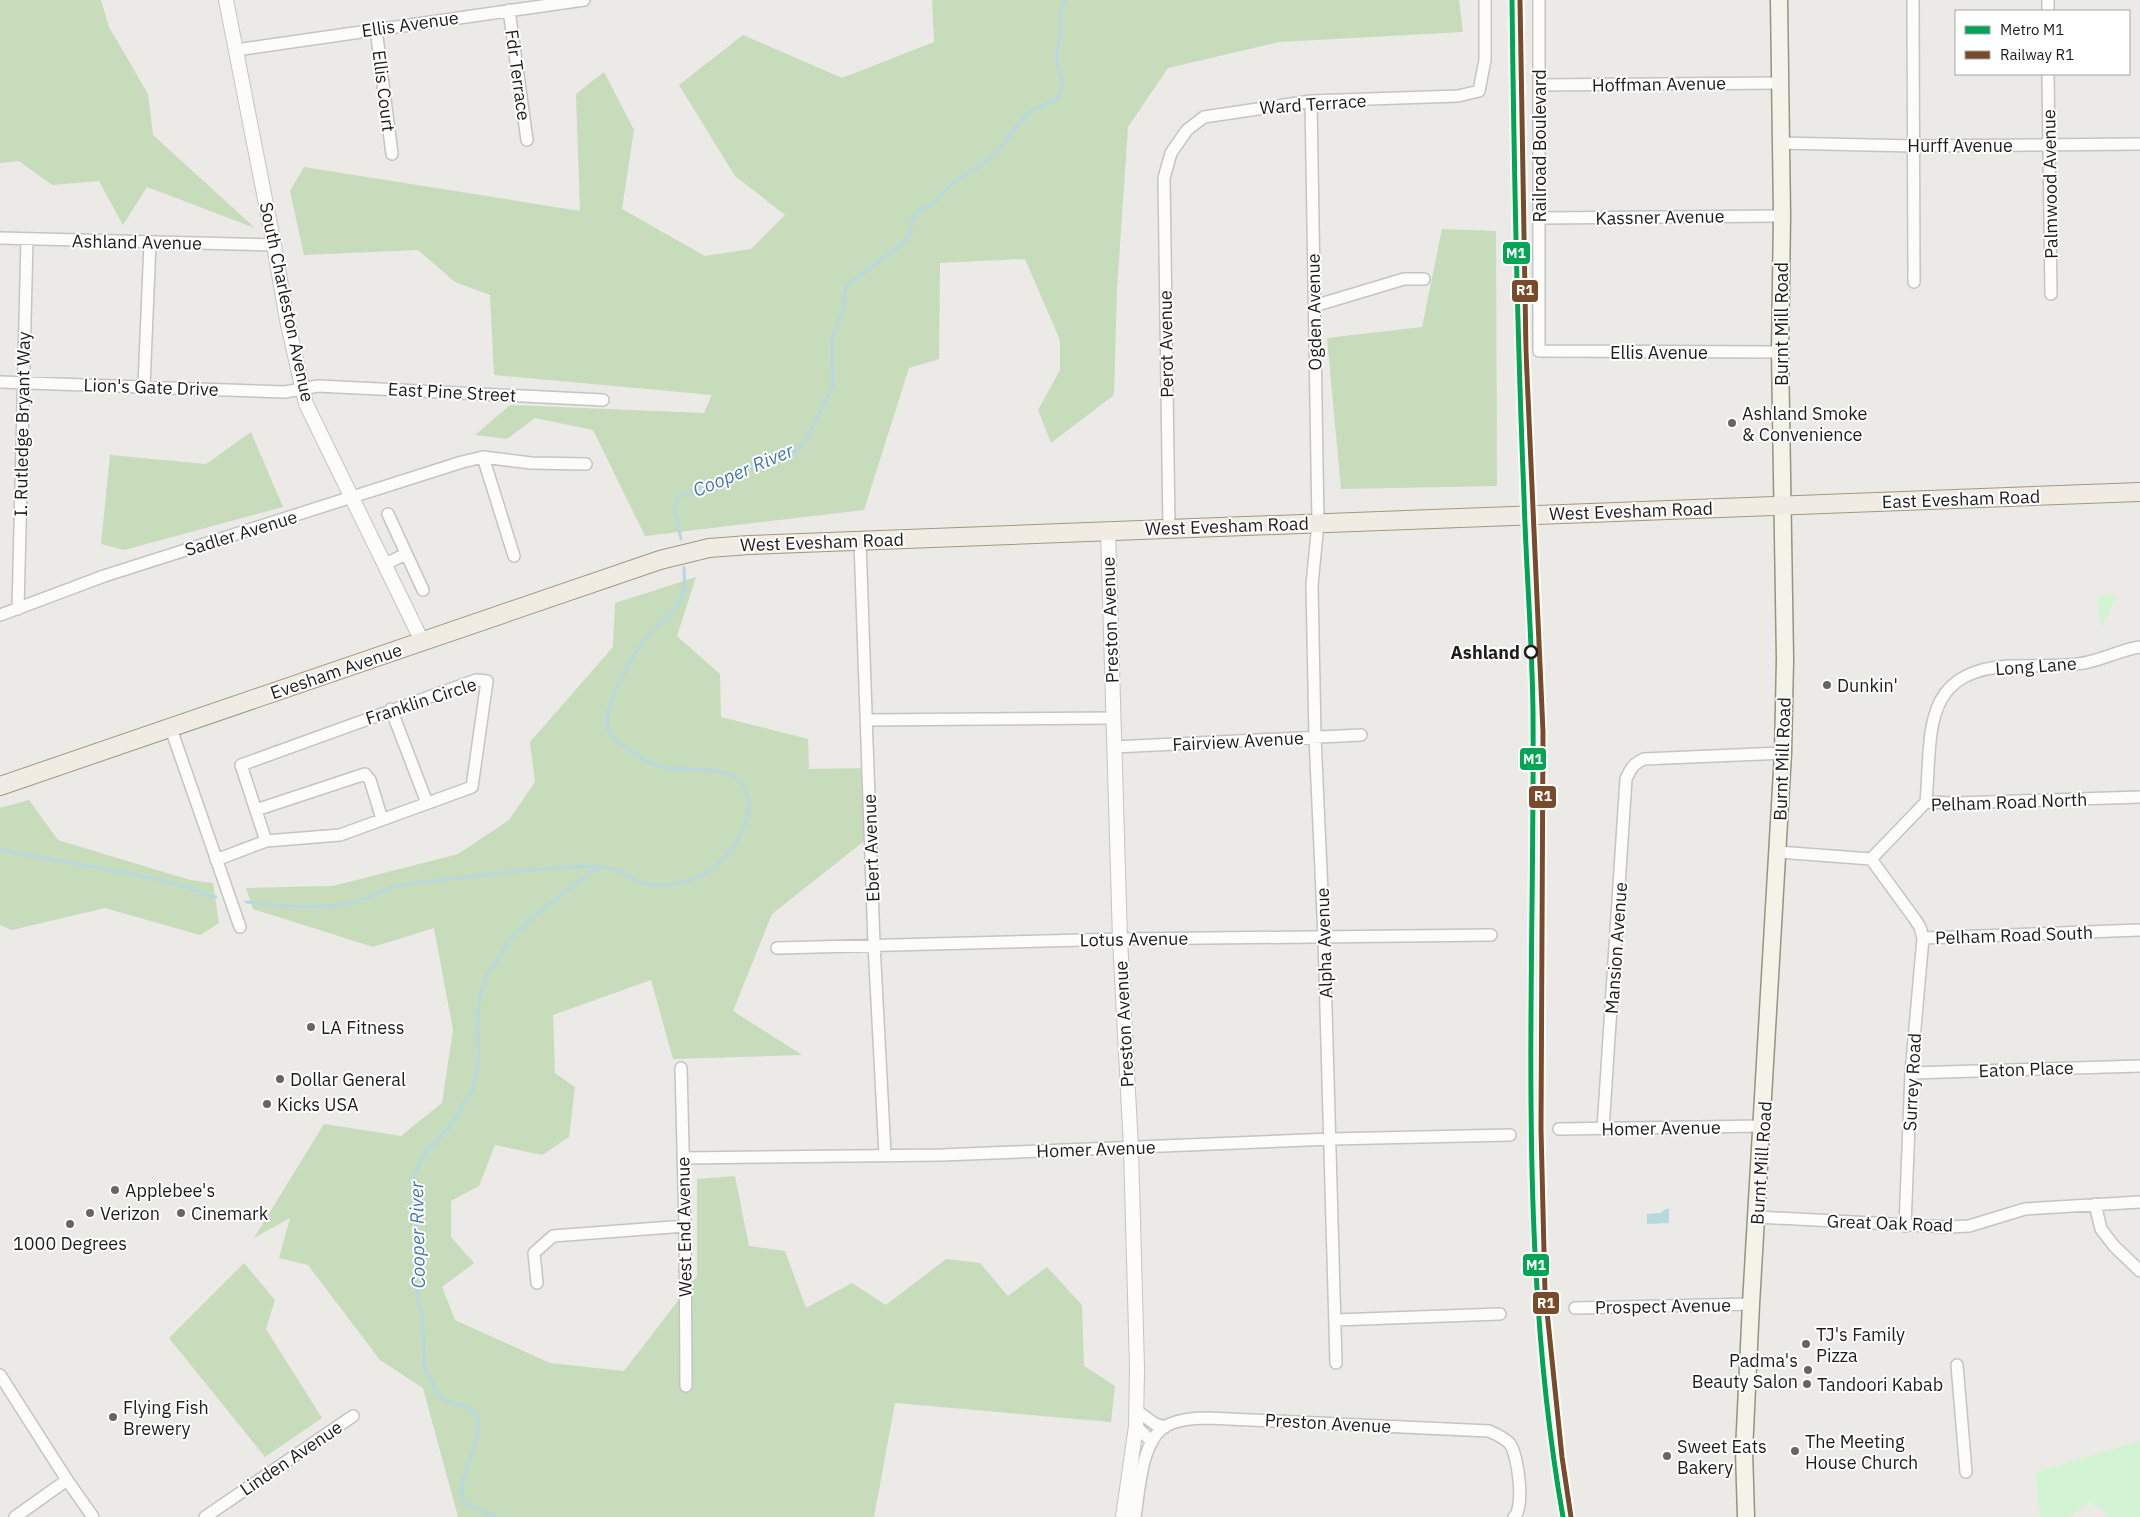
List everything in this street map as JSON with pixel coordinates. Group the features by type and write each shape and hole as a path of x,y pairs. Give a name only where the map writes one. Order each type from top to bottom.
{"main road":[{"name":"Burnt Mill Road","path":"1746,1517 1744,1451 1751,1304 1763,1126 1783,753 1780,0"},
{"name":"East Evesham Road","path":"1782,505 2140,492"},
{"name":"West Evesham Road","path":"672,557 709,548 1782,505"},
{"name":"Evesham Avenue","path":"0,786 672,557"}],"street":[{"name":"South Charleston Avenue","path":"226,0 274,244 286,320 306,404 422,641"},
{"name":"Ellis Avenue","path":"236,50 584,0"},
{"name":"Ward Terrace","path":"1169,159 1187,130 1204,117 1311,101 1458,96 1479,91 1485,60 1485,0"},
{"name":"Railroad Boulevard","path":"1539,0 1539,351"},
{"path":"1913,0 1914,282"},
{"name":"Fdr Terrace","path":"509,10 527,140"},
{"name":"Ellis Court","path":"376,29 392,154"},
{"name":"Palmwood Avenue","path":"2048,75 2051,294"},
{"name":"Hoffman Avenue","path":"1539,85 1780,83"},
{"name":"Ogden Avenue","path":"1311,101 1318,523"},
{"name":"Hurff Avenue","path":"1780,143 1914,146 2140,144"},
{"name":"Perot Avenue","path":"1169,159 1164,178 1169,529"},
{"name":"Kassner Avenue","path":"1539,218 1782,216"},
{"name":"Ashland Avenue","path":"0,238 150,243 274,244"},
{"name":"I. Rutledge Bryant Way","path":"18,609 27,239"},
{"path":"144,386 150,243"},
{"path":"1314,306 1404,279 1424,279"},
{"name":"Ellis Avenue","path":"1539,351 1780,352"},
{"name":"Lion's Gate Drive","path":"0,382 285,392 302,389"},
{"name":"East Pine Street","path":"302,389 318,386 603,400"},
{"path":"514,556 483,457 531,463 586,464"},
{"name":"Sadler Avenue","path":"0,615 104,576 483,457"},
{"path":"388,514 423,590"},
{"name":"Alpha Avenue","path":"1318,523 1312,585 1314,737 1324,937 1336,1363"},
{"name":"Preston Avenue","path":"1108,531 1112,718 1120,939 1131,1148 1137,1368 1136,1426 1123,1517"},
{"name":"Ebert Avenue","path":"860,541 874,944 885,1154"},
{"path":"385,564 406,554"},
{"name":"Long Lane","path":"1926,802 1932,724 1938,702 1947,688 1973,672 2006,666 2079,664 2140,647"},
{"name":"Franklin Circle","path":"216,860 266,841 340,835 472,787 487,681 476,680 391,709 241,765 266,841"},
{"path":"391,709 427,803"},
{"path":"866,720 1112,718"},
{"path":"171,729 240,927"},
{"name":"Fairview Avenue","path":"1114,747 1361,735"},
{"name":"Mansion Avenue","path":"1603,1129 1626,779 1631,768 1634,764 1644,759 1783,753"},
{"path":"256,810 365,774 370,780 382,819"},
{"name":"Pelham Road North","path":"1871,859 1926,802 1956,804 2140,797"},
{"path":"1778,852 1871,859"},
{"name":"Pelham Road South","path":"1871,859 1920,926 1923,938 2140,930"},
{"name":"Lotus Avenue","path":"777,948 1120,939 1491,935"},
{"name":"Surrey Road","path":"1905,1226 1911,1073 1923,938"},
{"name":"Eaton Place","path":"1911,1073 2140,1066"},
{"name":"West End Avenue","path":"680,1068 685,1226 686,1386"},
{"name":"Homer Avenue","path":"1559,1130 1763,1126"},
{"name":"Homer Avenue","path":"682,1158 885,1154 942,1155 1331,1139 1510,1135"},
{"name":"Great Oak Road","path":"1757,1217 1905,1226 1969,1226 2025,1208 2140,1202"},
{"path":"2095,1204 2101,1229 2114,1246 2140,1271"},
{"path":"537,1283 534,1253 553,1236 685,1226"},
{"name":"Prospect Avenue","path":"1575,1308 1751,1304"},
{"path":"1335,1320 1500,1314"},
{"path":"1957,1365 1966,1472"},
{"path":"0,1375 93,1517"},
{"path":"1137,1411 1155,1424 1165,1427"},
{"name":"Linden Avenue","path":"205,1517 353,1416"},
{"name":"Preston Avenue","path":"1135,1517 1143,1469 1152,1442 1165,1427 1188,1418 1208,1418 1489,1431 1510,1444 1514,1453 1520,1509 1514,1517"},
{"path":"1136,1426 1152,1442"},
{"path":"15,1517 67,1480"}],"green space":[{"path":"0,0 101,0 109,27 148,94 153,135 255,228 147,187 123,225 99,181 52,185 19,161 0,163"},
{"path":"932,0 1459,0 1463,32 1279,42 1168,68 1128,127 1117,290 1114,395 1051,443 1038,410 1060,370 1060,340 1025,259 940,263 939,359 909,368 864,510 645,536 593,430 535,418 507,439 475,435 510,405 704,413 712,395 494,375 490,295 455,282 418,250 304,255 290,191 304,167 580,211 576,94 604,72 634,130 622,209 705,256 751,249 785,215 735,176 679,85 743,35 842,78 934,42"},
{"path":"1442,229 1496,231 1497,486 1341,489 1327,338 1422,327"},
{"path":"251,432 283,507 124,550 101,544 110,455 206,464"},
{"path":"696,577 677,636 720,674 721,717 808,739 809,769 872,768 873,834 772,914 733,1011 802,1055 673,1059 651,980 553,1015 555,1073 575,1087 569,1137 542,1155 495,1145 479,1186 451,1201 451,1237 474,1263 442,1287 455,1320 550,1363 624,1371 697,1276 697,1179 735,1176 749,1246 785,1251 806,1308 852,1283 886,1305 946,1259 980,1263 1008,1296 1047,1267 1082,1305 1084,1366 1115,1386 1111,1422 895,1403 874,1517 458,1517 423,1388 380,1360 308,1265 279,1258 290,1218 254,1238 324,1124 401,1136 442,1103 453,1030 434,928 373,947 253,909 246,888 333,886 458,854 509,820 535,782 530,742 613,647 615,603"},
{"path":"2117,595 2101,629 2097,596"},
{"path":"29,800 58,840 190,880 213,883 219,923 200,935 105,908 12,930 0,925 0,808"},
{"path":"244,1263 275,1300 266,1329 322,1418 265,1457 169,1338"},
{"path":"2140,1441 2140,1517 2109,1517 2103,1510 2088,1502 2069,1517 2040,1517 2036,1472"}],"water":[{"path":"1665,1209 1669,1209 1669,1223 1647,1224 1647,1214 1661,1213"}],"waterway":[{"name":"Cooper River","path":"681,539 675,512 676,502 680,496 709,484 723,482 745,468 774,461 791,454 799,449 806,440 833,386 832,338 843,308 845,289 851,282 901,245 910,233 913,218 921,209 931,206 954,182 981,165 998,151 1026,115 1034,109 1052,102 1059,96 1062,82 1057,62 1057,48 1061,38 1061,9 1066,0"},
{"name":"Cooper River","path":"246,902 299,907 339,905 358,902 392,887 408,884 527,870 600,867 613,869 635,880 652,885 682,882 706,873 726,855 742,831 749,806 747,794 741,783 733,776 722,772 672,769 651,763 618,742 610,734 607,726 611,701 622,676 650,633 671,613 683,595 684,567"},
{"path":"0,850 153,878 216,897"},
{"name":"Cooper River","path":"496,1517 474,1508 464,1501 462,1493 462,1484 477,1437 478,1417 467,1407 447,1401 438,1395 425,1369 422,1317 416,1289 419,1249 413,1199 414,1176 424,1154 451,1125 472,1090 479,1060 477,1024 480,995 486,977 510,940 531,918 597,868"}],"metro line":[{"name":"M1","path":"1512,0 1519,372 1533,710 1531,1013 1533,1216 1539,1317 1548,1417 1563,1517"}],"rail line":[{"name":"R1","path":"1520,0 1526,352 1543,732 1541,1129 1545,1292 1562,1457 1571,1517"}],"place":[{"name":"Ashland Smoke & Convenience","path":"1732,423"},
{"name":"Ashland","path":"1531,652"},
{"name":"Dunkin'","path":"1827,685"},
{"name":"LA Fitness","path":"311,1027"},
{"name":"Dollar General","path":"280,1079"},
{"name":"Kicks USA","path":"267,1104"},
{"name":"Applebee's","path":"115,1190"},
{"name":"Verizon","path":"90,1213"},
{"name":"Cinemark","path":"181,1213"},
{"name":"1000 Degrees","path":"70,1224"},
{"name":"TJ's Family Pizza","path":"1806,1344"},
{"name":"Padma's Beauty Salon","path":"1808,1370"},
{"name":"Tandoori Kabab","path":"1807,1384"},
{"name":"Flying Fish Brewery","path":"113,1417"},
{"name":"The Meeting House Church","path":"1795,1451"},
{"name":"Sweet Eats Bakery","path":"1667,1456"}]}
